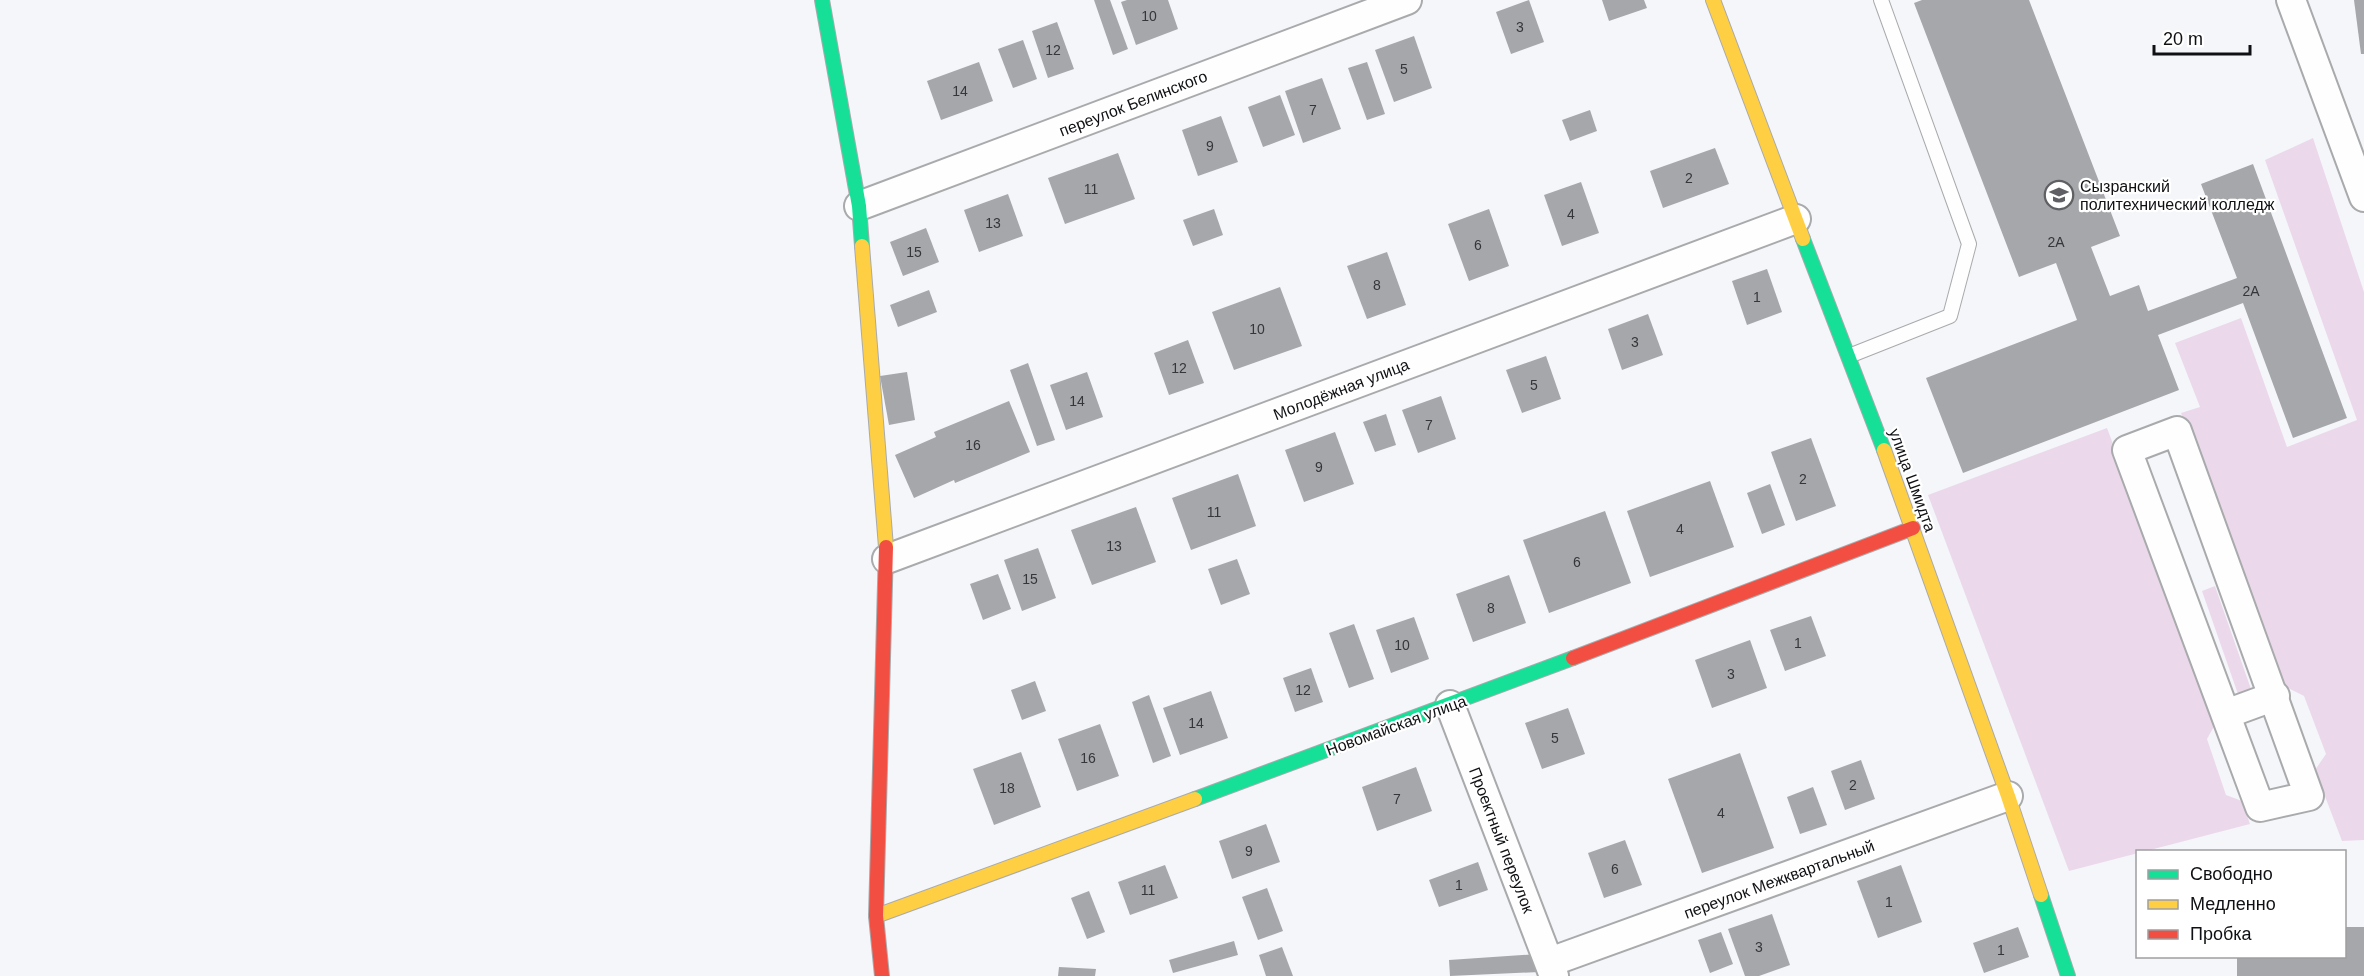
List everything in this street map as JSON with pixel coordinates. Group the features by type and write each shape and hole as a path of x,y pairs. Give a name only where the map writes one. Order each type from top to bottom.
{"street":[{"path":"822,0 859,206 886,559 876,916 882,976"},
{"name":"переулок Белинского","path":"859,206 1407,0"},
{"name":"улица Шмидта","path":"1713,0 1913,528 2008,796 2068,976"},
{"path":"2290,0 2364,197"},
{"name":"Молодёжная улица","path":"886,559 1796,219"},
{"path":"2177,431 2275,696 2309,796 2260,807 2127,450 2177,431"},
{"name":"Новомайская улица","path":"876,916 1450,705 1913,528"},
{"path":"2226,714 2275,696"},
{"name":"Проектный переулок","path":"1450,705 1552,969"},
{"name":"переулок Межквартальный","path":"1552,969 2008,796"}],"lane":[{"path":"1849,356 1950,316 1969,244 1881,0"}],"shaded area":[{"path":"2313,138 2364,292 2364,840 2342,841 2315,770 2326,754 2304,696 2286,687 2181,413 2200,407 2175,343 2241,318 2287,447 2357,420 2265,160"},
{"path":"2107,428 2217,721 2207,739 2226,795 2242,801 2250,824 2150,850 2136,850 2136,854 2069,871 1928,495"},
{"path":"2215,586 2252,692 2239,697 2202,591"}],"building":[{"path":"1094,0 1110,0 1128,49 1113,55"},
{"path":"1168,0 1178,29 1136,45 1121,2"},
{"path":"1529,0 1544,42 1511,54 1496,12"},
{"path":"1602,0 1644,0 1647,8 1609,21"},
{"path":"1922,0 2029,0 2120,236 2091,247 2110,296 2139,285 2148,311 2237,278 2201,184 2253,164 2347,418 2293,438 2243,303 2158,335 2179,390 1963,473 1926,378 2077,320 2056,263 2019,277 1914,3"},
{"path":"2354,0 2364,0 2364,54 2361,54"},
{"path":"1057,22 1074,69 1048,78 1032,31"},
{"path":"1414,36 1432,88 1394,102 1375,50"},
{"path":"1023,40 1037,79 1013,88 998,49"},
{"path":"979,62 993,101 941,120 927,81"},
{"path":"1367,62 1385,114 1367,120 1348,68"},
{"path":"1322,78 1341,129 1303,143 1285,91"},
{"path":"1280,95 1295,135 1263,147 1248,107"},
{"path":"1590,110 1597,131 1570,141 1562,120"},
{"path":"1221,116 1238,162 1198,176 1182,130"},
{"path":"1715,148 1729,184 1663,208 1650,171"},
{"path":"1118,153 1135,199 1065,224 1048,178"},
{"path":"1581,182 1599,233 1562,246 1544,195"},
{"path":"1008,194 1023,236 979,252 964,210"},
{"path":"1214,209 1223,235 1193,246 1183,220"},
{"path":"1489,209 1509,266 1469,281 1448,224"},
{"path":"926,228 939,262 903,276 890,242"},
{"path":"1387,252 1406,305 1367,319 1347,266"},
{"path":"1767,269 1782,312 1747,325 1732,281"},
{"path":"1280,287 1302,346 1234,370 1212,312"},
{"path":"929,290 937,312 898,327 890,305"},
{"path":"1648,314 1663,355 1622,370 1608,329"},
{"path":"1188,340 1204,383 1169,395 1154,353"},
{"path":"1546,356 1561,399 1522,413 1506,370"},
{"path":"1028,363 1055,440 1037,446 1010,370"},
{"path":"907,372 915,420 889,425 880,376"},
{"path":"1087,372 1103,417 1066,430 1050,385"},
{"path":"1441,396 1456,439 1418,453 1402,410"},
{"path":"1009,401 1030,452 955,483 954,480 914,498 895,455 936,437 934,432"},
{"path":"1386,414 1396,445 1375,452 1363,422"},
{"path":"1335,432 1354,484 1304,502 1285,450"},
{"path":"1811,438 1836,506 1796,521 1771,452"},
{"path":"1238,474 1256,526 1191,550 1172,498"},
{"path":"1710,481 1734,547 1650,577 1627,511"},
{"path":"1770,484 1785,525 1762,534 1747,493"},
{"path":"1136,507 1156,562 1092,585 1071,530"},
{"path":"1605,511 1631,583 1549,613 1523,540"},
{"path":"1038,548 1056,598 1022,611 1004,560"},
{"path":"1237,559 1250,594 1221,605 1208,569"},
{"path":"998,574 1011,609 983,620 970,584"},
{"path":"1509,575 1526,623 1473,642 1456,594"},
{"path":"1811,616 1826,656 1785,671 1770,630"},
{"path":"1414,617 1429,659 1391,673 1376,630"},
{"path":"1354,624 1374,679 1349,688 1329,633"},
{"path":"1750,640 1767,688 1712,708 1695,660"},
{"path":"1311,668 1323,702 1295,712 1283,678"},
{"path":"1035,681 1046,711 1022,720 1011,690"},
{"path":"1211,691 1228,738 1180,755 1163,708"},
{"path":"1149,695 1171,756 1153,763 1132,702"},
{"path":"1568,708 1585,754 1542,769 1525,723"},
{"path":"1100,724 1119,776 1077,791 1058,739"},
{"path":"1021,752 1041,807 994,825 973,769"},
{"path":"1740,753 1774,848 1702,873 1668,779"},
{"path":"1861,760 1875,799 1845,810 1831,771"},
{"path":"1416,767 1432,811 1377,831 1362,787"},
{"path":"1813,787 1827,825 1800,834 1787,797"},
{"path":"1266,824 1280,862 1232,879 1219,841"},
{"path":"1625,840 1642,885 1604,898 1588,853"},
{"path":"1478,862 1488,890 1439,907 1429,880"},
{"path":"1165,865 1178,898 1130,915 1118,882"},
{"path":"1901,865 1922,922 1878,938 1857,881"},
{"path":"1267,888 1283,931 1258,940 1242,897"},
{"path":"1089,891 1105,932 1087,939 1071,898"},
{"path":"1772,914 1790,965 1759,976 1745,976 1728,929"},
{"path":"2018,927 2029,957 1984,973 1973,943"},
{"path":"2346,927 2364,927 2364,976 2237,976 2237,958 2346,958"},
{"path":"1721,932 1733,964 1710,973 1698,940"},
{"path":"1234,941 1238,955 1173,973 1169,960"},
{"path":"1282,947 1293,976 1266,976 1259,955"},
{"path":"1538,954 1539,972 1450,976 1449,960"},
{"path":"1059,967 1096,969 1095,976 1058,976"}],"traffic: fast":[{"path":"822,0 859,206 862,246"},
{"path":"1803,239 1884,450"},
{"path":"1195,799 1573,658"},
{"path":"2041,895 2068,976"}],"traffic: slow":[{"path":"1713,0 1803,239"},
{"path":"862,246 886,547"},
{"path":"1884,450 2008,796 2041,895"},
{"path":"876,916 1195,799"}],"traffic: jam":[{"path":"1573,658 1913,528"},
{"path":"882,976 876,916 886,547"}],"place":[{"name":"Сызранский политехнический колледж","path":"2059,195"}]}
